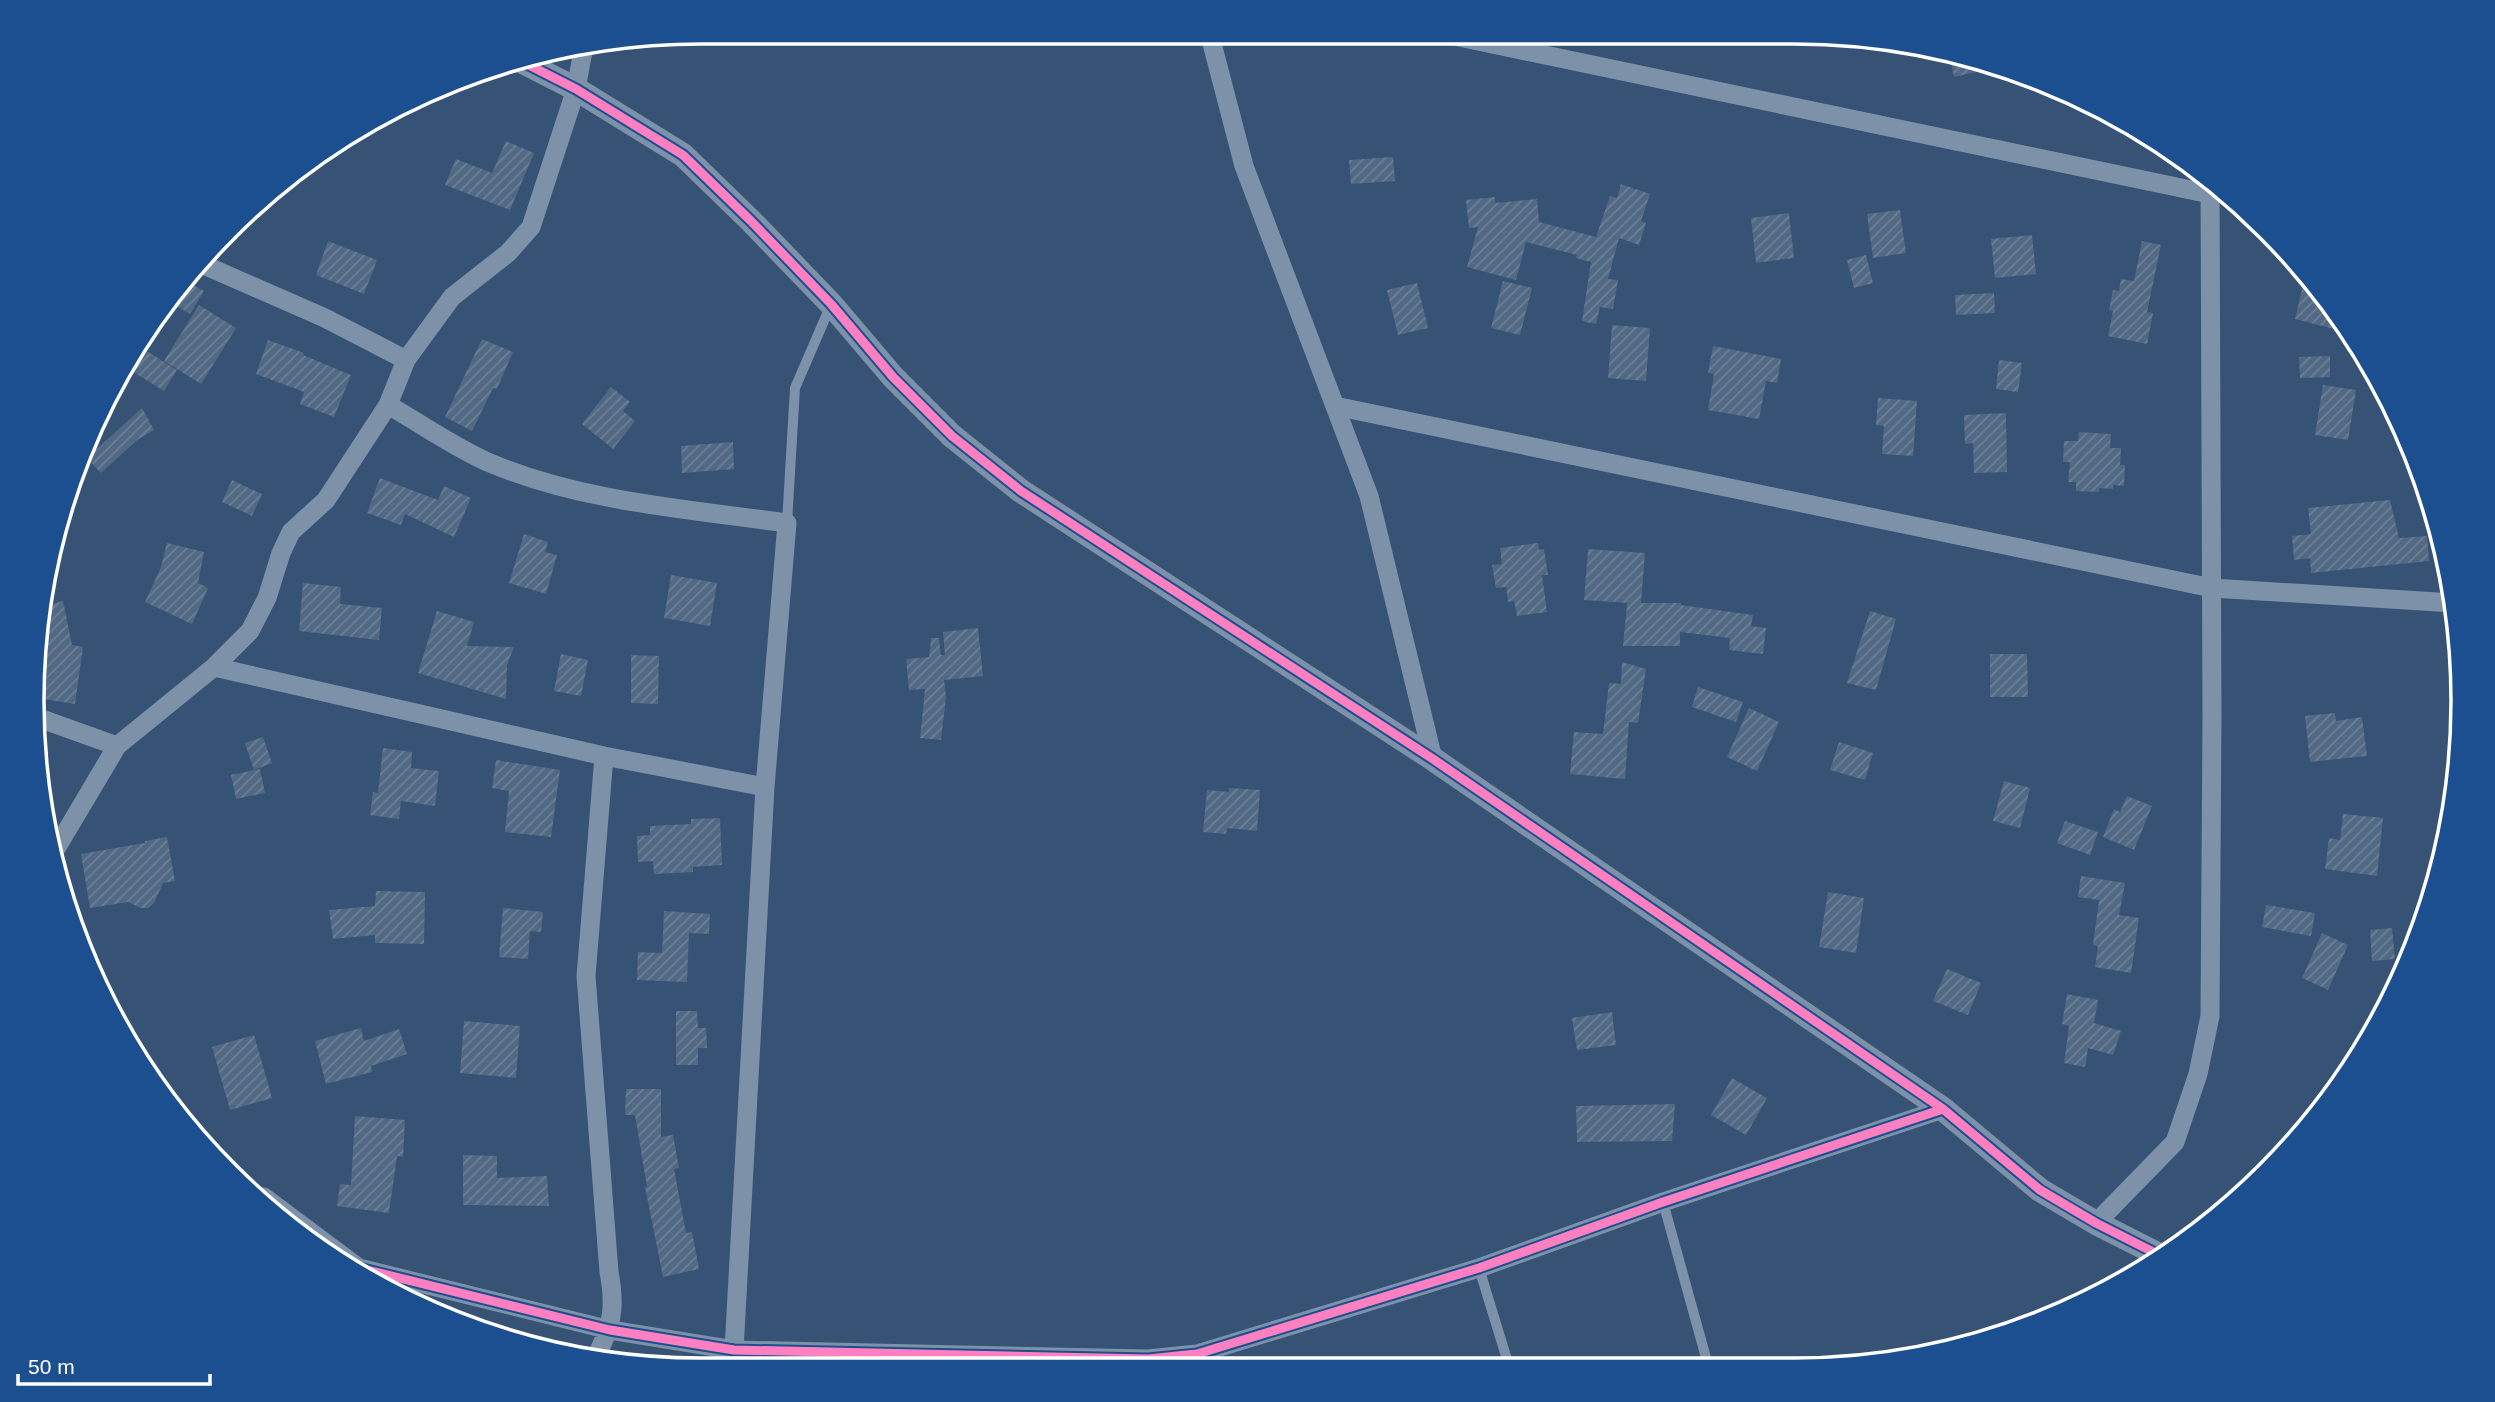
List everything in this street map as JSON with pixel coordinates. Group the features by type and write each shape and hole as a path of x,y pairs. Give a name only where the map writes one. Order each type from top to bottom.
{"street":[{"path":"1212,44 1244,166 1369,496 1433,759"},
{"path":"1495,44 2200,185"},
{"path":"59,843 117,746 214,667 250,631 267,598 281,553 291,532 326,500 388,405 406,360 452,297 508,253 531,226 576,89 582,54"},
{"path":"531,66 576,89 682,155 751,221 831,304 893,377 942,426 1021,491 1433,759 1943,1109 2040,1190 2152,1251"},
{"path":"2096,1223 2175,1142 2198,1074 2210,1016 2210,193"},
{"path":"208,267 325,318 406,360"},
{"path":"388,405 488,462 532,478 591,494 787,523 765,787 734,1350"},
{"path":"1335,406 2212,588 2444,602"},
{"path":"214,667 604,756 765,787"},
{"path":"44,720 117,746"},
{"path":"599,1350 610,1330 613,1296 586,976 604,756"},
{"path":"1162,1358 1223,1347 1479,1268 1663,1202 1943,1109"},
{"path":"382,1275 610,1330 734,1350 1102,1358"}],"lane":[{"path":"787,523 795,388 831,304"},
{"path":"1663,1202 1706,1358"},
{"path":"1479,1268 1507,1358"}],"building":[{"path":"1951,63 1980,71 1954,77"},
{"path":"506,141 534,153 510,210 445,185 456,159 492,173"},
{"path":"1393,157 1395,181 1351,184 1349,160"},
{"path":"1621,184 1650,194 1641,221 1646,223 1639,245 1619,238 1608,279 1618,280 1613,309 1600,307 1596,324 1582,321 1591,262 1576,258 1577,255 1526,242 1516,280 1467,267 1478,227 1469,228 1466,200 1495,197 1495,203 1537,199 1539,222 1596,237 1610,196 1617,198"},
{"path":"1900,210 1906,253 1873,258 1867,214"},
{"path":"1789,213 1794,258 1756,263 1751,218"},
{"path":"2032,235 2036,274 1995,278 1991,239"},
{"path":"328,241 377,260 364,294 316,275"},
{"path":"2142,241 2161,245 2147,312 2153,313 2147,344 2108,336 2113,311 2109,310 2113,290 2119,291 2121,279 2134,281"},
{"path":"1866,255 1873,283 1854,288 1847,260"},
{"path":"1503,281 1532,288 1520,335 1491,328"},
{"path":"1417,283 1428,328 1398,335 1387,290"},
{"path":"193,285 204,291 190,314 176,306"},
{"path":"2303,286 2335,329 2295,319"},
{"path":"1994,293 1995,313 1956,315 1955,295"},
{"path":"199,305 236,328 201,384 164,361"},
{"path":"1612,325 1650,328 1646,381 1608,378"},
{"path":"482,339 513,352 497,389 493,388 472,431 445,417"},
{"path":"268,340 351,375 334,417 300,404 304,392 256,374"},
{"path":"1713,346 1781,359 1777,383 1766,381 1759,419 1708,410 1714,374 1708,373"},
{"path":"146,350 177,370 164,391 132,371"},
{"path":"2330,356 2330,377 2300,378 2299,357"},
{"path":"1999,360 2022,363 2018,392 1996,389"},
{"path":"2323,385 2356,390 2348,440 2315,435"},
{"path":"611,387 630,402 623,411 635,421 613,449 582,424"},
{"path":"1878,398 1917,401 1913,456 1882,454 1884,426 1876,425"},
{"path":"142,408 154,430 137,440 101,473 90,461 93,453"},
{"path":"2006,413 2007,472 1974,473 1973,443 1965,444 1964,415"},
{"path":"2079,432 2111,434 2110,448 2121,448 2120,465 2125,465 2124,486 2113,485 2113,489 2099,488 2099,492 2076,491 2076,482 2068,482 2070,462 2063,462 2064,441 2078,441"},
{"path":"733,442 734,469 682,473 681,446"},
{"path":"380,478 438,500 444,486 471,498 454,537 405,514 401,525 367,513"},
{"path":"232,480 262,494 252,516 222,502"},
{"path":"2390,500 2399,538 2427,536 2429,561 2311,573 2310,558 2294,560 2292,536 2311,534 2308,508"},
{"path":"524,534 548,542 545,552 557,555 546,594 509,583"},
{"path":"167,543 204,552 198,583 208,588 192,624 145,602 161,567"},
{"path":"1538,543 1539,550 1544,549 1548,575 1542,575 1547,612 1517,616 1514,601 1508,602 1506,587 1496,588 1492,565 1502,564 1500,548"},
{"path":"1588,549 1645,553 1641,603 1681,603 1753,615 1751,626 1766,628 1763,654 1729,650 1730,638 1680,632 1680,646 1623,646 1627,603 1584,600"},
{"path":"671,575 717,583 710,626 664,618"},
{"path":"303,583 341,587 340,604 382,608 379,640 299,631"},
{"path":"63,601 72,645 83,647 75,704 44,699 51,604"},
{"path":"437,611 474,622 467,646 514,647 507,665 506,699 418,673"},
{"path":"1870,611 1896,619 1876,690 1847,683"},
{"path":"978,628 983,676 944,680 946,697 941,740 920,738 925,689 909,690 906,659 929,657 931,638 939,638 941,655 945,655 943,632"},
{"path":"561,654 588,660 581,696 554,691"},
{"path":"1990,654 2027,654 2028,697 1990,697"},
{"path":"631,655 659,656 658,704 631,703"},
{"path":"1622,662 1646,669 1638,723 1629,722 1625,779 1570,774 1574,732 1603,734 1609,683 1621,684"},
{"path":"1698,687 1743,702 1736,722 1692,707"},
{"path":"1749,708 1779,722 1757,771 1727,757"},
{"path":"2335,713 2336,721 2362,717 2367,756 2310,762 2305,716"},
{"path":"263,737 272,763 254,770 245,743"},
{"path":"1839,742 1873,753 1865,780 1830,770"},
{"path":"383,748 412,752 411,768 439,771 435,806 401,801 399,819 370,815 373,792 378,793"},
{"path":"496,760 560,770 551,837 505,832 509,791 492,788"},
{"path":"260,769 265,793 236,799 231,775"},
{"path":"2004,781 2030,788 2020,828 1993,821"},
{"path":"1229,788 1260,790 1257,831 1227,828 1226,834 1203,832 1207,790 1229,792"},
{"path":"2127,796 2152,806 2134,850 2103,837 2114,809 2120,812"},
{"path":"2343,814 2383,818 2377,876 2325,869 2329,838 2340,840"},
{"path":"720,818 722,865 693,867 693,872 654,874 653,861 638,862 637,836 650,835 650,826 691,824 691,819"},
{"path":"2065,821 2098,832 2090,855 2057,843"},
{"path":"167,837 175,881 163,883 154,903 148,908 128,902 90,908 81,854"},
{"path":"2081,876 2125,883 2119,915 2139,918 2131,973 2095,967 2098,946 2093,945 2099,900 2078,897"},
{"path":"376,891 425,892 424,944 375,943 375,935 333,939 329,910 375,906"},
{"path":"1828,892 1864,898 1856,953 1819,947"},
{"path":"2266,905 2315,913 2311,936 2262,927"},
{"path":"503,908 543,912 541,932 530,931 528,959 499,957"},
{"path":"664,911 710,914 709,934 689,933 687,982 637,980 638,952 662,953"},
{"path":"2392,928 2395,959 2372,961 2370,930"},
{"path":"2322,933 2348,945 2328,990 2302,978"},
{"path":"1947,969 1981,983 1968,1015 1933,1001"},
{"path":"2067,994 2098,1000 2094,1023 2121,1031 2113,1055 2088,1048 2085,1067 2064,1063 2069,1026 2062,1024"},
{"path":"676,1011 697,1011 698,1028 706,1028 707,1048 698,1048 698,1065 676,1065"},
{"path":"1612,1012 1616,1045 1577,1050 1572,1018"},
{"path":"464,1021 520,1026 516,1078 460,1073"},
{"path":"361,1028 364,1041 399,1029 407,1054 371,1066 372,1072 326,1084 315,1041"},
{"path":"254,1035 272,1098 230,1110 212,1047"},
{"path":"1732,1078 1767,1098 1746,1135 1711,1115"},
{"path":"626,1089 661,1089 661,1137 673,1135 679,1168 674,1169 686,1233 692,1232 699,1269 663,1277 645,1187 635,1115 625,1115"},
{"path":"1675,1104 1672,1141 1577,1142 1576,1106"},
{"path":"355,1116 405,1120 403,1157 397,1156 389,1213 337,1206 340,1184 351,1185"},
{"path":"463,1155 497,1156 497,1178 547,1176 549,1206 463,1205"}],"cycle path":[{"path":"531,66 576,89 683,155 831,304 893,377 952,436 1021,491 1433,759 1943,1109 2040,1190 2152,1251"},
{"path":"1158,1358 1197,1354 1479,1268 1663,1202 1943,1109"},
{"path":"376,1272 610,1330 734,1350 1102,1358"}]}
